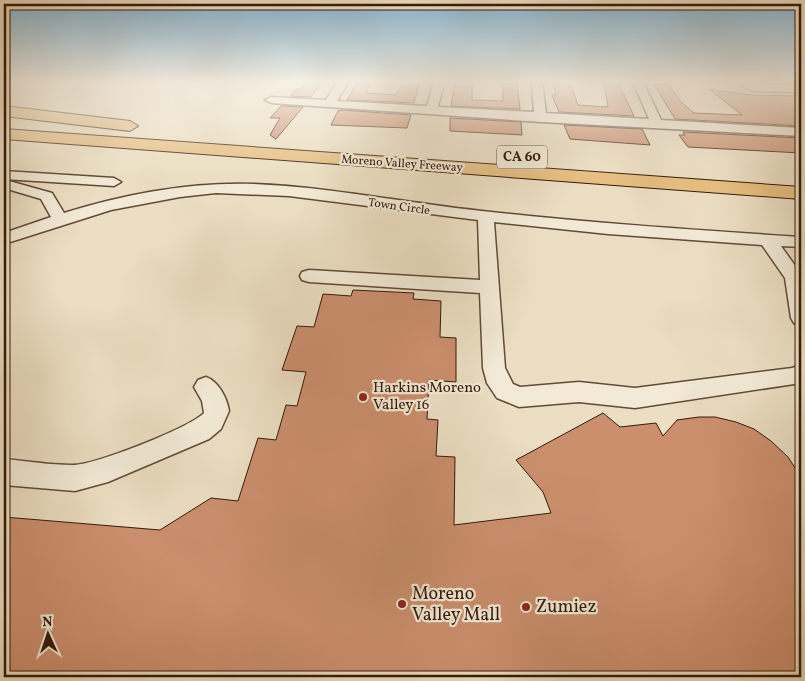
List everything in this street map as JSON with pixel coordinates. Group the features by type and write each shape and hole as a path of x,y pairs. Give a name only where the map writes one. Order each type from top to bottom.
{"highway":[{"path":"29,114 150,127"},
{"name":"Moreno Valley Freeway","path":"4,119 775,174"},
{"name":"Moreno Valley Freeway","path":"4,134 801,193"},
{"path":"4,148 441,167"}],"street":[{"path":"475,114 801,132"},
{"path":"541,114 541,118"},
{"path":"652,114 657,124"},
{"path":"4,176 114,182"},
{"path":"4,184 47,196 60,219"},
{"name":"Town Circle","path":"15,236 60,219 156,198 228,191 289,191 486,218 549,230 742,243 768,241 799,245"},
{"path":"486,218 494,368 499,383 506,391 519,397 579,392 635,398 793,377 801,374"},
{"path":"768,241 798,278 801,318"},
{"path":"309,276 490,288"},
{"path":"4,472 74,478 108,469 200,431 213,423 218,411 214,399 206,387"}],"building":[{"path":"274,114 297,114 276,139 270,135 280,118 270,118"},
{"path":"337,114 411,115 407,128 331,125"},
{"path":"592,114 633,114 634,116"},
{"path":"672,114 801,114 801,126 675,119"},
{"path":"450,118 521,122 522,135 450,131"},
{"path":"564,125 642,129 650,145 570,139"},
{"path":"683,132 801,138 801,153 688,147 679,135 685,135"},
{"name":"Moreno Valley Mall","path":"353,290 414,293 413,299 441,301 440,337 456,338 456,382 429,380 427,419 438,420 436,456 455,457 454,525 551,513 543,492 516,460 603,413 620,427 656,423 663,436 677,420 715,417 754,429 771,441 788,457 801,477 801,677 4,677 4,517 160,530 211,498 238,501 258,438 276,440 286,405 297,406 306,372 282,370 297,326 314,327 323,294 351,296"}],"place":[{"name":"Harkins Moreno Valley 16","path":"363,397"},
{"name":"Moreno Valley Mall","path":"402,604"},
{"name":"Zumiez","path":"526,607"}]}
